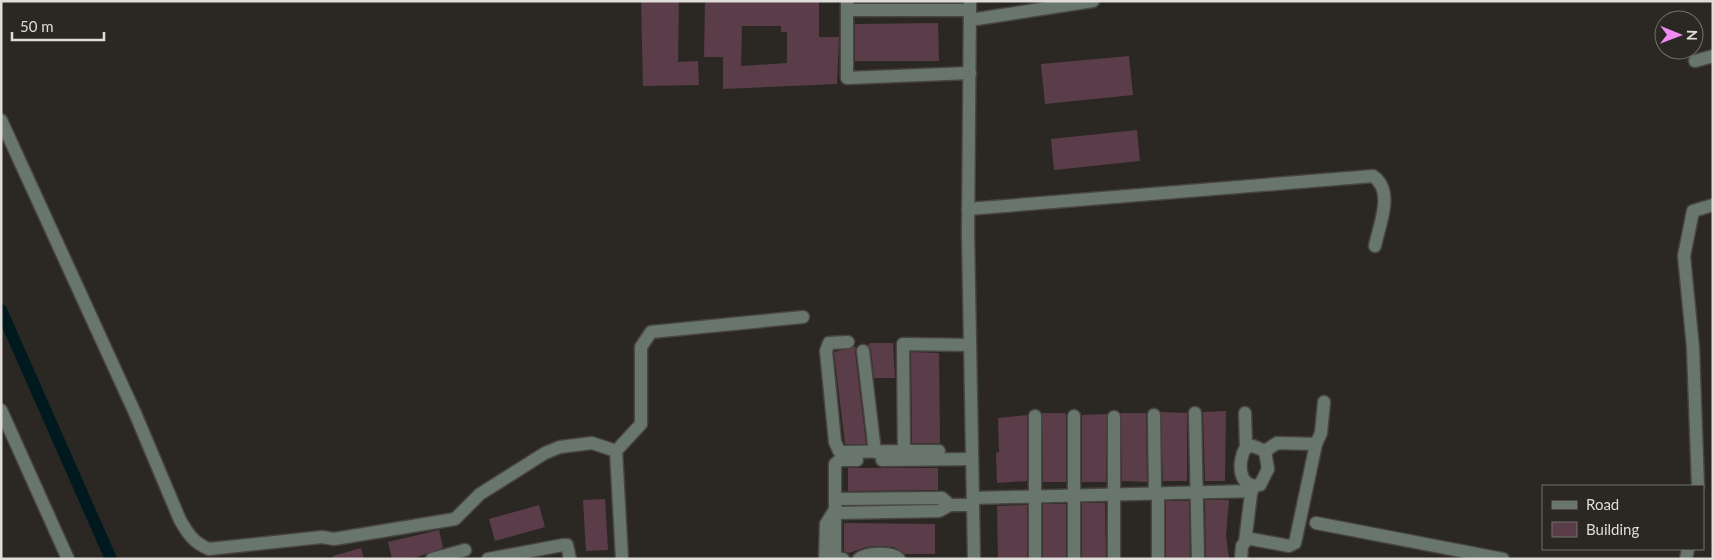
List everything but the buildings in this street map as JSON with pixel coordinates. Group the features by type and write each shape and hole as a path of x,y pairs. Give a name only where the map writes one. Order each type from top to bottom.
{"street":[{"path":"970,73 847,78 846,6 970,10 1092,1"},
{"path":"970,10 968,209 974,559"},
{"path":"1695,61 1713,56"},
{"path":"1,120 135,413 180,520 188,534 198,545 209,549 313,538 334,538 455,519 480,494 545,453 560,447 592,443 616,451"},
{"path":"968,209 1373,176 1384,189 1384,204 1375,246"},
{"path":"1698,485 1693,348 1684,256 1694,211 1713,205"},
{"path":"622,559 616,451 641,424 641,348 651,332 803,316"},
{"path":"848,342 826,345 835,442 839,451 904,451 972,455"},
{"path":"904,451 903,344 970,345"},
{"path":"863,351 875,452"},
{"path":"1246,538 1289,546 1295,543 1316,444 1321,432 1324,402"},
{"path":"1,410 68,559"},
{"path":"1195,413 1198,559"},
{"path":"1245,413 1246,447 1240,463 1242,477 1252,489"},
{"path":"1154,415 1158,559"},
{"path":"1035,416 1035,559"},
{"path":"1074,416 1074,559"},
{"path":"1114,417 1114,559"},
{"path":"1265,451 1277,443 1316,444"},
{"path":"1246,447 1258,447 1265,451"},
{"path":"836,507 940,498 950,505 973,501 1035,496 1252,489 1260,485 1265,479 1268,469 1265,451"},
{"path":"843,559 837,559 835,556 835,464 837,461 972,455"},
{"path":"1241,559 1246,538 1252,489"},
{"path":"825,559 826,524 836,507"},
{"path":"1316,523 1503,559"},
{"path":"488,559 563,545 567,545 570,549 570,559"},
{"path":"432,559 465,550"},
{"path":"859,559 865,555 895,555 899,559"}],"waterway":[{"path":"1,310 111,559"}]}
